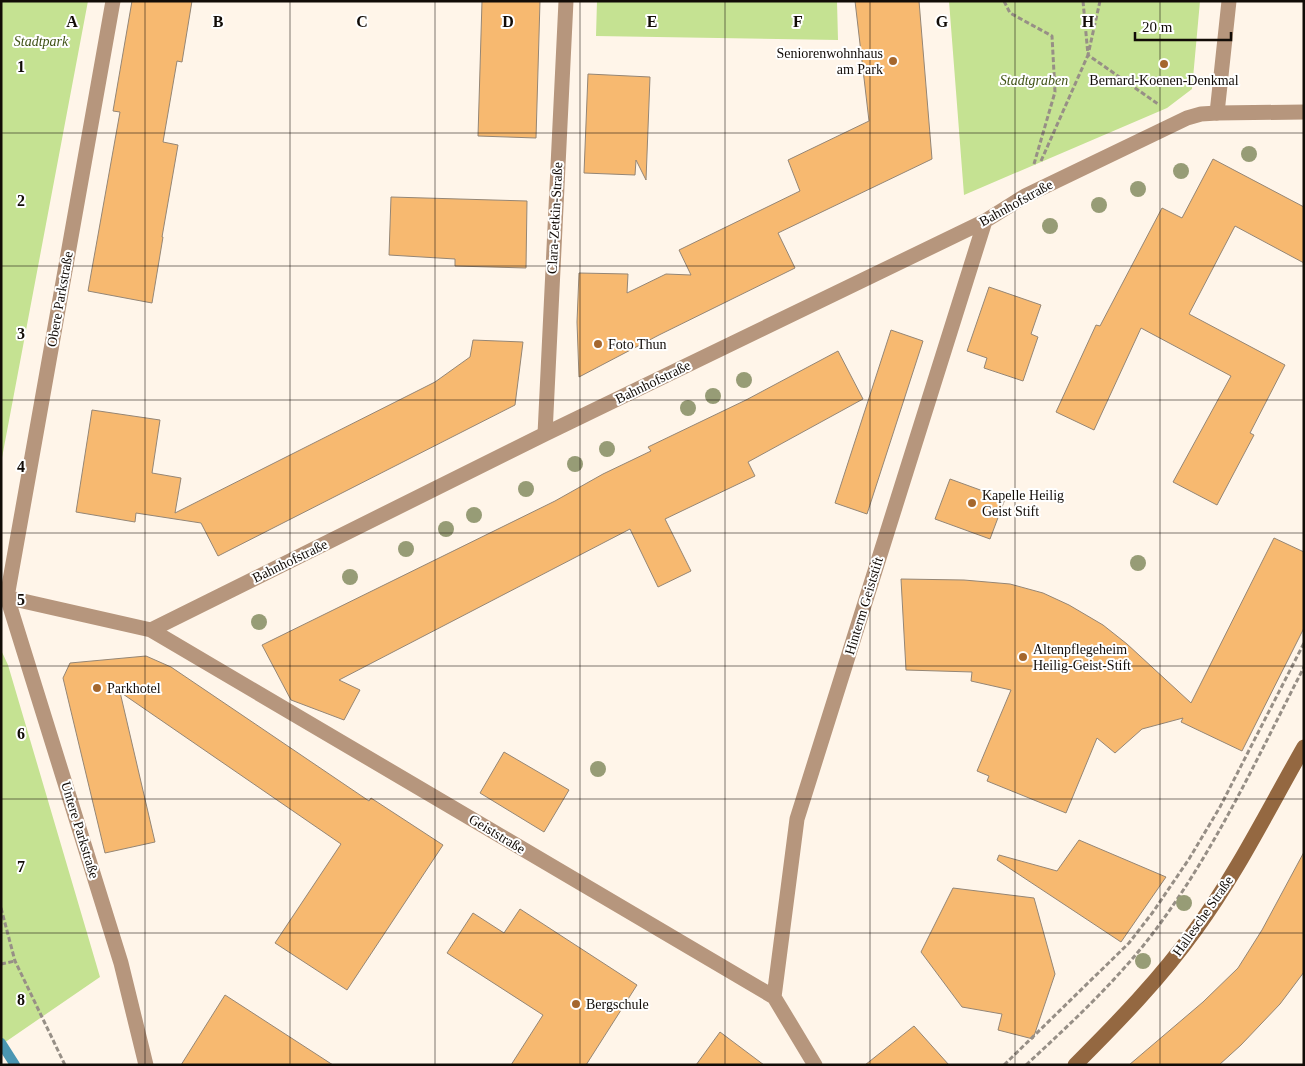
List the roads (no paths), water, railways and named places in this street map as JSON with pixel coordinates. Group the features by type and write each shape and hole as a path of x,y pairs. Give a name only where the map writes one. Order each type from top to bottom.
{"street":[{"name":"Obere Parkstraße","path":"4,596 113,1"},
{"name":"Clara-Zetkin-Straße","path":"545,434 566,1"},
{"path":"1217,113 1229,1"},
{"name":"Bahnhofstraße","path":"151,630 545,434 985,221 1025,196 1182,120 1201,114 1304,112"},
{"name":"Hinterm Geiststift","path":"774,997 797,819 985,221"},
{"path":"4,596 151,630"},
{"name":"Untere Parkstraße","path":"4,596 121,963 146,1065"},
{"name":"Geiststraße","path":"151,630 774,997 815,1065"},
{"name":"Hallesche Straße","path":"1074,1065 1141,997 1196,929 1232,873 1304,747"}],"waterway":[{"path":"1,1043 15,1065"}],"place":[{"name":"Seniorenwohnhaus am Park","path":"893,61"},
{"name":"Bernard-Koenen-Denkmal","path":"1164,64"},
{"name":"Foto Thun","path":"598,344"},
{"name":"Kapelle Heilig Geist Stift","path":"972,503"},
{"name":"Altenpflegeheim Heilig-Geist-Stift","path":"1023,657"},
{"name":"Parkhotel","path":"97,688"},
{"name":"Bergschule","path":"576,1004"}],"park label":[{"name":"Stadtpark","path":"41,41"},
{"name":"Stadtgraben","path":"1034,80"}]}
